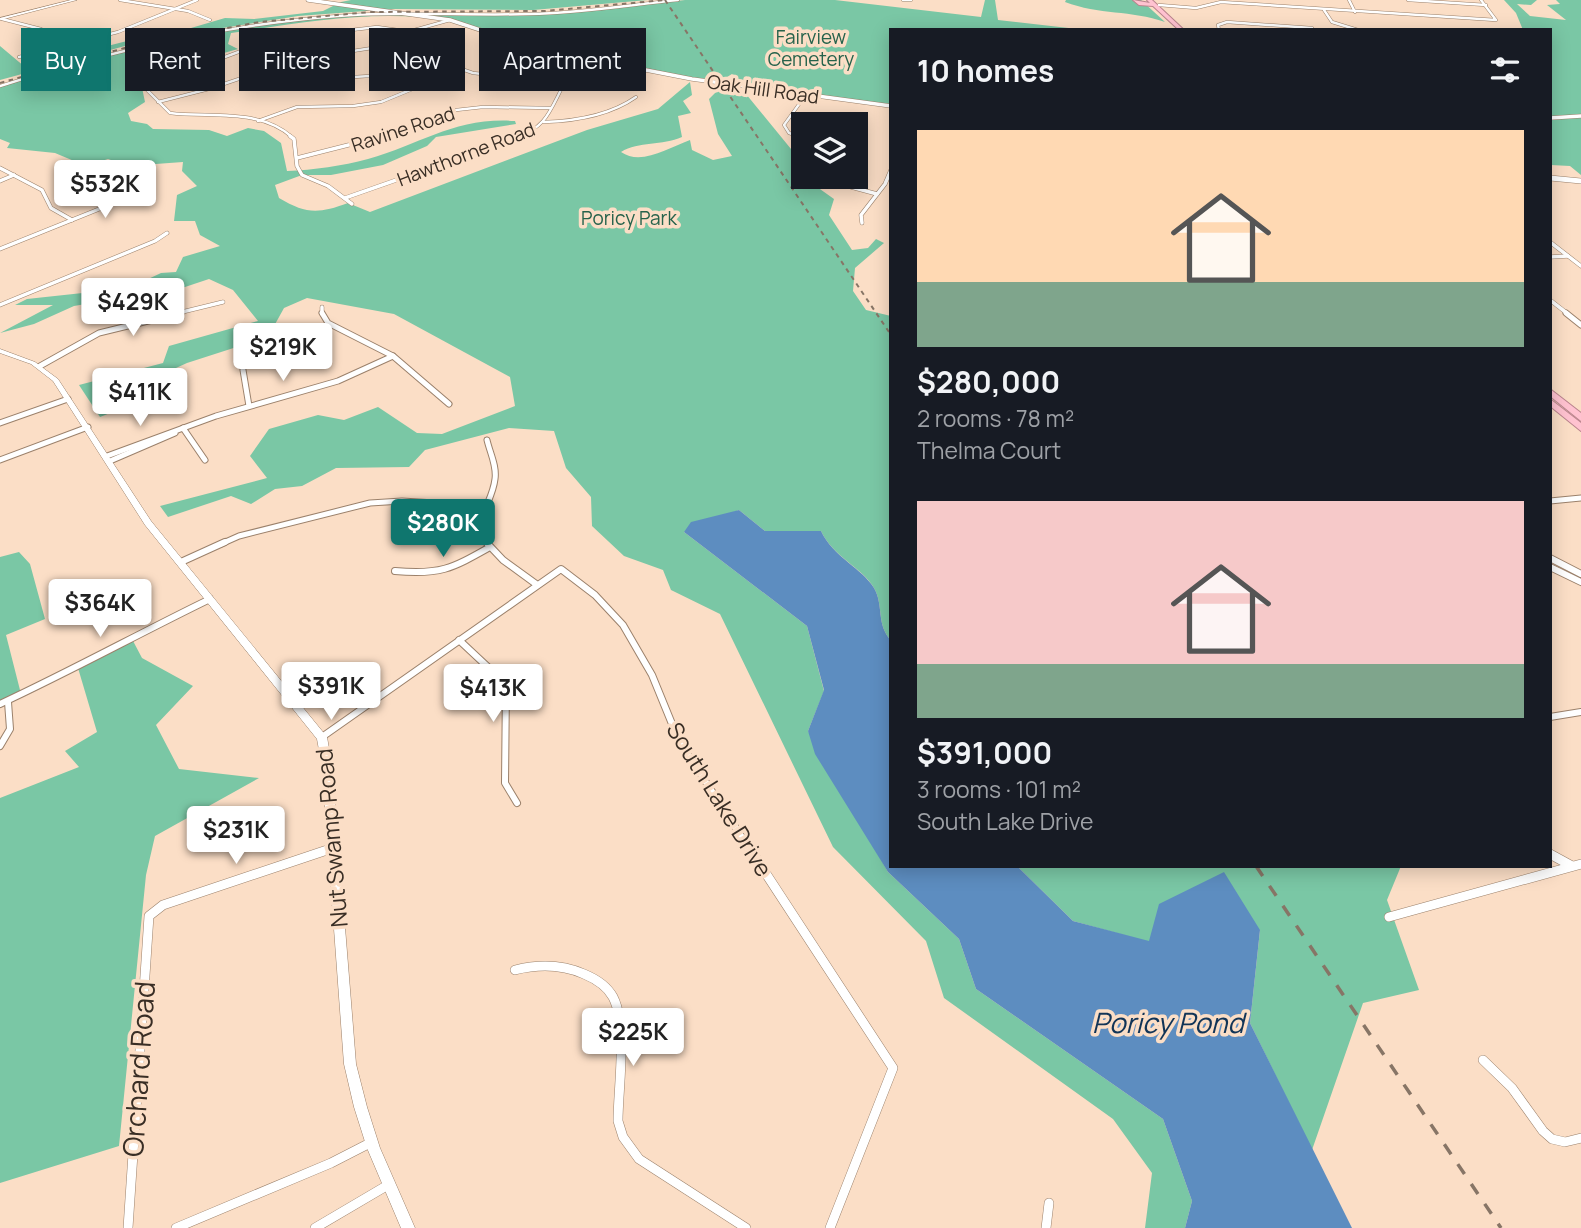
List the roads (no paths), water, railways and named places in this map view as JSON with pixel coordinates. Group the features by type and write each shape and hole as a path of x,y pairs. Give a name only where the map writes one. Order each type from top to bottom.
{"highway":[{"path":"1135,0 1139,4 1154,3 1182,28"},
{"path":"1552,393 1579,415"},
{"path":"1552,403 1581,428"}],"main road":[{"path":"1,19 75,0"},
{"name":"Nut Swamp Road","path":"0,351 40,366 56,380 148,523 322,737 350,1064 370,1143 380,1160 388,1185 408,1228"}],"street":[{"path":"120,0 176,9 210,20"},
{"path":"19,57 118,32 197,0"},
{"name":"Oak Hill Road","path":"308,0 450,20 479,30"},
{"path":"0,86 115,52 208,32 307,19 397,13 539,14 678,0"},
{"path":"903,0 911,0"},
{"path":"1349,0 1355,12"},
{"path":"1408,0 1486,5"},
{"path":"1154,3 1196,8 1215,1 1496,20 1481,0"},
{"path":"1324,9 1332,22 1351,28"},
{"path":"1,19 30,28"},
{"path":"424,28 450,20"},
{"path":"1219,28 1218,25 1227,22 1312,28"},
{"path":"352,204 328,186 302,175 292,136 278,127 227,114 173,114 158,103 146,87 146,82 174,68 225,57 262,42 290,36 371,27 393,28"},
{"name":"Oak Hill Road","path":"646,70 805,96 889,106"},
{"path":"158,103 239,79"},
{"path":"257,121 297,107 373,104 409,91"},
{"name":"Hawthorne Road","path":"345,198 531,132 544,122 560,91"},
{"path":"793,112 805,96"},
{"path":"544,122 579,120 628,103 636,97"},
{"name":"Ravine Road","path":"297,158 363,143 456,110 483,107 551,108"},
{"path":"791,115 784,125 791,134"},
{"path":"1552,118 1581,116"},
{"path":"0,168 42,190 51,208 72,220"},
{"path":"862,223 861,215 889,173"},
{"path":"0,181 15,175"},
{"path":"0,248 129,197 140,189 140,184 115,177"},
{"path":"1552,178 1581,181"},
{"path":"859,189 877,194"},
{"path":"0,305 155,241 167,233"},
{"path":"1552,244 1581,266"},
{"path":"1552,257 1568,256"},
{"path":"40,366 99,333 223,302"},
{"path":"1552,302 1581,325"},
{"path":"322,307 322,315 328,323 393,356 449,404"},
{"path":"108,458 183,428 338,381 393,356"},
{"path":"243,370 249,406"},
{"path":"0,423 68,399"},
{"path":"0,460 88,427"},
{"path":"183,428 205,460"},
{"path":"487,440 496,475 494,486 484,506 480,528 491,547 536,584"},
{"path":"1552,501 1581,498"},
{"path":"181,562 239,537 370,503 402,501 484,506"},
{"path":"395,571 430,574 447,572 491,547"},
{"path":"1552,559 1581,574"},
{"path":"1552,568 1581,582"},
{"name":"South Lake Drive","path":"322,737 536,584 561,569 595,595 623,625 652,676 679,741 893,1068 830,1228"},
{"path":"0,746 10,729 4,703 210,599"},
{"path":"459,640 506,684 505,783 517,803"},
{"path":"1552,717 1581,712"},
{"name":"Orchard Road","path":"128,1228 147,922 153,911 163,905 333,848"},
{"path":"1552,855 1576,865"},
{"path":"1389,917 1576,865"},
{"path":"515,970 533,965 555,965 587,975 607,988 618,1011 618,1121 623,1137 639,1159 746,1228"},
{"path":"1483,1060 1512,1088 1543,1131 1552,1139 1564,1142 1581,1138"},
{"path":"176,1228 331,1163 370,1143"},
{"path":"315,1228 388,1185"},
{"path":"1046,1228 1049,1203"}],"water":[{"name":"Poricy Pond","path":"739,510 765,531 821,531 833,548 874,588 883,628 889,638 889,868 1019,868 1073,921 1149,941 1159,904 1224,872 1260,930 1250,1023 1352,1228 1185,1228 1192,1201 1163,1119 976,989 959,939 888,872 815,754 808,731 824,690 807,626 684,532 691,522"}],"railway":[{"path":"0,83 128,47 259,22 370,12 545,11 665,0 889,332"},
{"path":"1257,868 1501,1228"}],"park label":[{"name":"Fairview Cemetery","path":"811,48"},
{"name":"Poricy Park","path":"629,218"}]}
